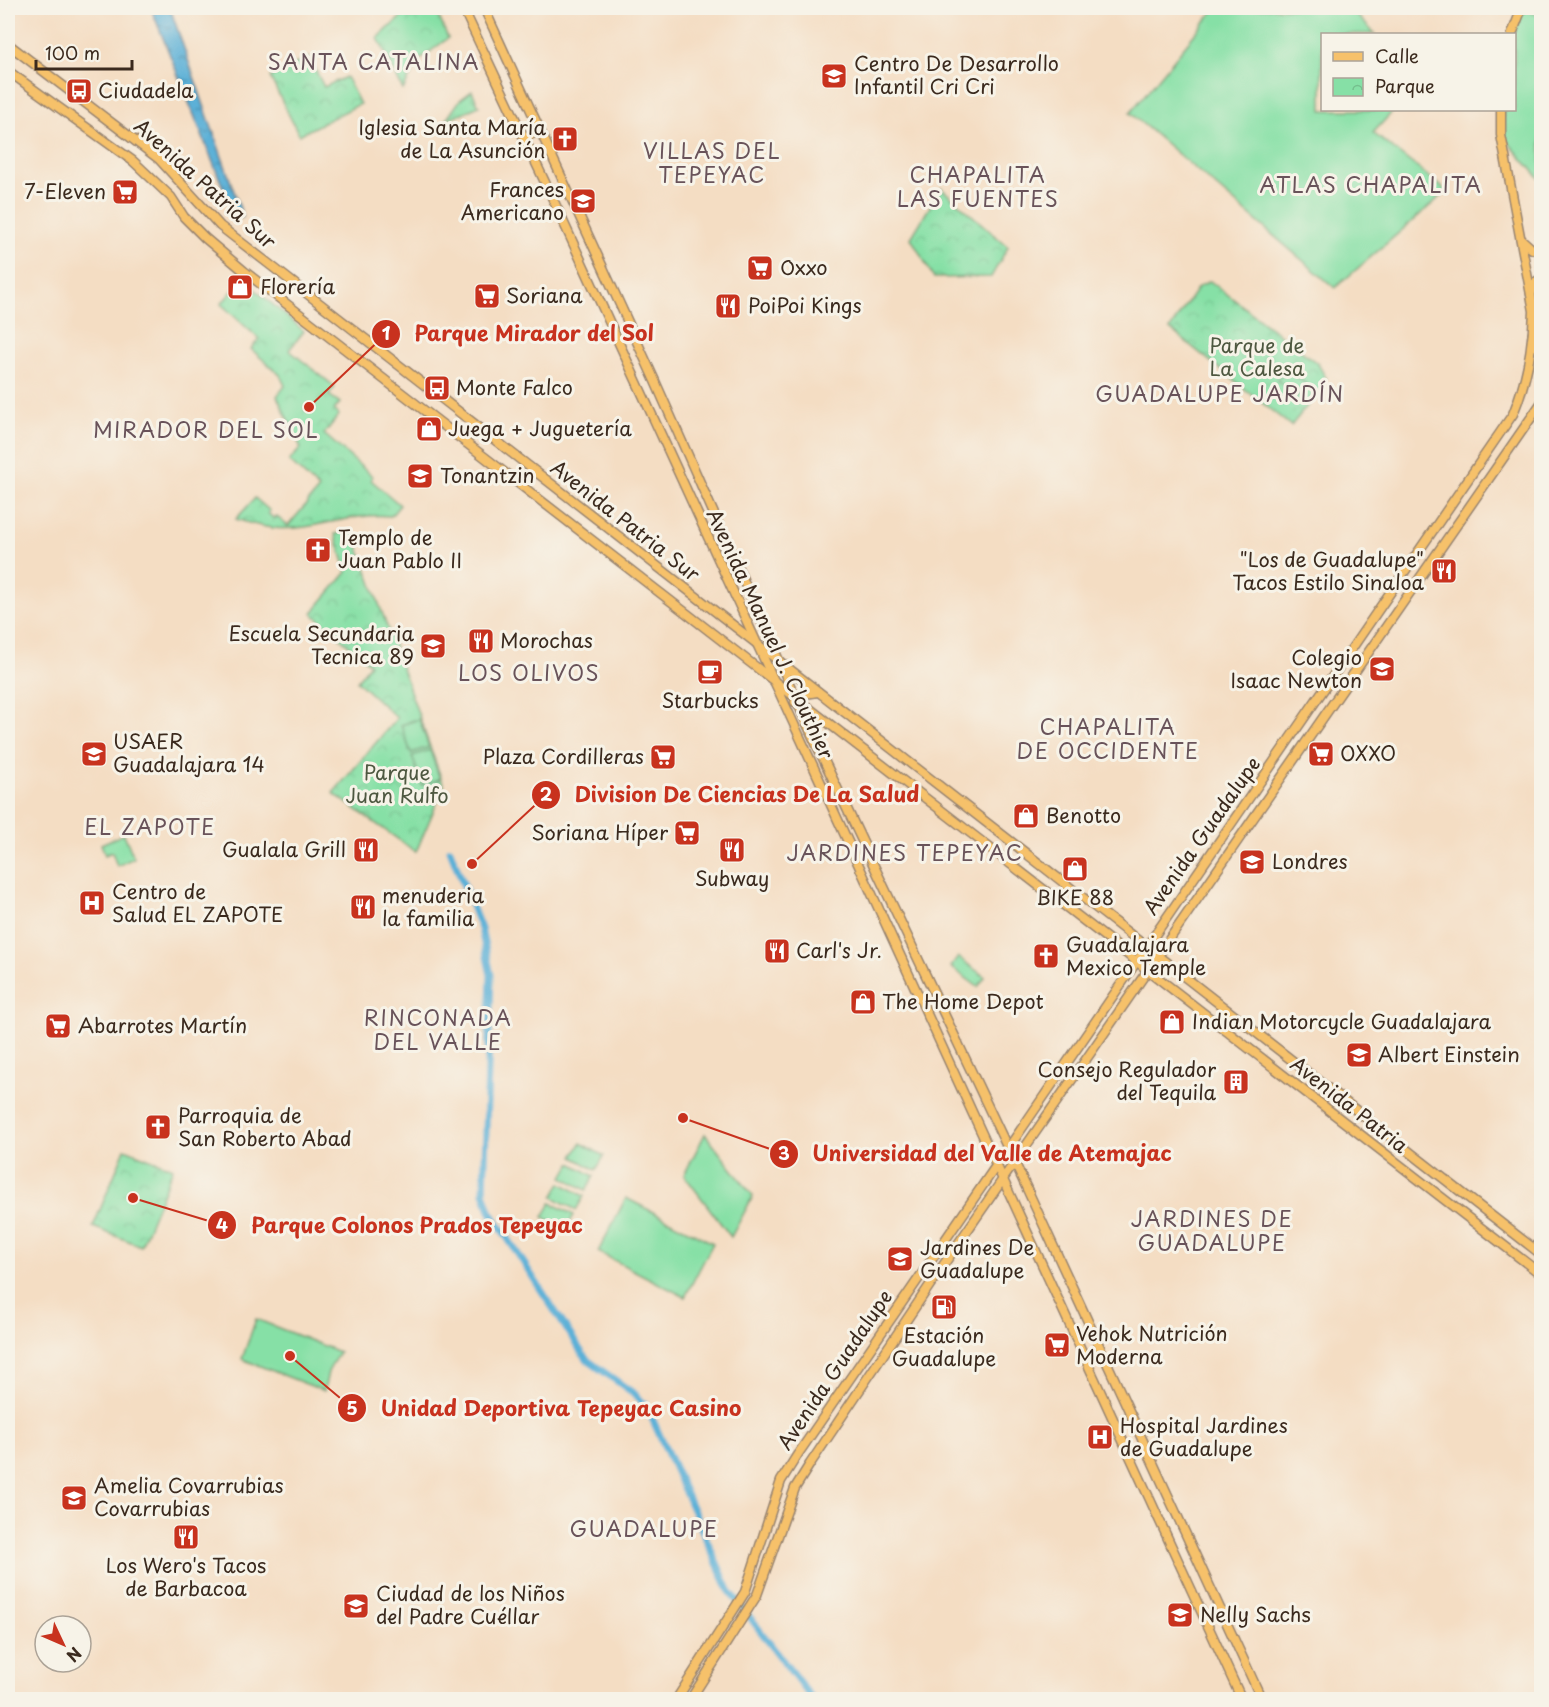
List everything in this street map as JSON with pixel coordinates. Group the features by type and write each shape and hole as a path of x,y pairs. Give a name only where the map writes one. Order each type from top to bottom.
{"main road":[{"name":"Avenida Manuel J. Clouthier","path":"463,8 1242,1700"},
{"name":"Avenida Manuel J. Clouthier","path":"484,8 606,273 812,735 1106,1358 1262,1700"},
{"path":"1512,33 1522,8"},
{"name":"Avenida Patria Sur","path":"8,44 159,159 220,226 1145,948"},
{"name":"Avenida Patria Sur","path":"8,71 133,161 171,197 184,217 205,238 244,271 1136,961"},
{"name":"Avenida Guadalupe","path":"676,1700 745,1592 781,1481 922,1271 1008,1150 1513,414 1525,382 1533,339 1534,311 1501,135 1501,111"},
{"path":"524,138 540,130"},
{"path":"1520,238 1532,249 1542,252"},
{"path":"590,281 606,273"},
{"path":"1531,295 1536,282 1542,277"},
{"path":"1534,311 1539,327 1539,349 1542,353"},
{"name":"Avenida Guadalupe","path":"690,1700 754,1601 795,1488 925,1293 1542,402"},
{"path":"789,714 796,700 809,693 818,692"},
{"path":"812,735 815,723 820,720 826,721"},
{"name":"Avenida Patria","path":"1145,948 1542,1255"},
{"name":"Avenida Patria","path":"1136,961 1542,1275"},
{"path":"914,988 929,981"},
{"path":"959,1085 974,1078"},
{"path":"1088,1365 1094,1359 1106,1358"}],"green space":[{"path":"411,8 435,8 448,38 418,61 403,90 378,38"},
{"path":"1216,8 1350,8 1374,33 1321,33 1321,111 1393,111 1373,133 1447,191 1335,288 1130,113"},
{"path":"1523,9 1541,16 1541,180 1501,134 1502,111 1516,111 1514,33"},
{"path":"309,57 324,87 346,77 360,104 299,135 270,77"},
{"path":"472,91 479,106 446,120 460,100"},
{"path":"941,188 1008,247 991,277 934,278 911,238"},
{"path":"243,279 304,331 289,350 335,387 329,395 340,403 334,410 339,415 324,434 372,476 371,480 400,505 391,516 361,517 288,528 264,527 236,519 255,498 270,511 268,513 274,519 276,516 288,526 319,489 289,461 301,448 277,396 285,386 280,375 251,349 259,339 221,304"},
{"name":"Parque de La Calesa","path":"1210,281 1318,364 1326,378 1324,385 1291,426 1170,329 1198,287"},
{"path":"1286,368 1307,385 1298,397 1277,380"},
{"name":"Parque Juan Rulfo","path":"353,531 444,786 416,852 333,793 397,718 357,681 370,664 312,613 347,572 335,534"},
{"path":"419,719 429,747 411,753 401,725"},
{"path":"430,750 440,779 422,785 412,756"},
{"path":"124,834 134,858 117,866 112,852 105,855 101,844"},
{"path":"958,957 985,977 978,987 951,967"},
{"path":"705,1134 753,1196 731,1237 684,1175"},
{"path":"581,1143 604,1156 596,1170 573,1157"},
{"path":"125,1149 173,1168 141,1246 93,1227"},
{"path":"571,1163 594,1176 586,1190 563,1177"},
{"path":"561,1183 584,1196 576,1210 553,1197"},
{"path":"626,1198 713,1243 685,1297 598,1252"},
{"path":"551,1203 574,1215 566,1229 543,1217"},
{"path":"256,1319 339,1352 328,1372 324,1391 242,1359"}],"water":[{"path":"151,8 170,8 243,217 236,220"}],"waterway":[{"path":"450,850 481,929 491,975 484,1192 490,1211 586,1359 636,1395 647,1407 729,1590 813,1700"}],"place":[{"name":"Centro De Desarrollo Infantil Cri Cri","path":"834,76"},
{"name":"Ciudadela","path":"79,91"},
{"name":"Iglesia Santa María de La Asunción","path":"565,139"},
{"name":"7-Eleven","path":"125,192"},
{"name":"Frances Americano","path":"583,201"},
{"name":"Oxxo","path":"760,268"},
{"name":"Florería","path":"240,287"},
{"name":"Soriana","path":"487,296"},
{"name":"PoiPoi Kings","path":"728,306"},
{"name":"Monte Falco","path":"437,388"},
{"name":"Parque Mirador del Sol","path":"309,407"},
{"name":"Juega + Juguetería","path":"429,429"},
{"name":"Tonantzin","path":"420,476"},
{"name":"Templo de Juan Pablo II","path":"318,550"},
{"name":"\"Los de Guadalupe\" Tacos Estilo Sinaloa","path":"1444,571"},
{"name":"Morochas","path":"481,641"},
{"name":"Escuela Secundaria Tecnica 89","path":"433,646"},
{"name":"Colegio Isaac Newton","path":"1382,669"},
{"name":"Starbucks","path":"710,672"},
{"name":"USAER Guadalajara 14","path":"94,754"},
{"name":"OXXO","path":"1321,754"},
{"name":"Plaza Cordilleras","path":"663,757"},
{"name":"Benotto","path":"1026,816"},
{"name":"Soriana Híper","path":"687,833"},
{"name":"Gualala Grill","path":"366,850"},
{"name":"Subway","path":"732,850"},
{"name":"Londres","path":"1252,862"},
{"name":"Division De Ciencias De La Salud","path":"472,864"},
{"name":"BIKE 88","path":"1075,869"},
{"name":"Centro de Salud EL ZAPOTE","path":"92,903"},
{"name":"menuderia la familia","path":"363,907"},
{"name":"Carl's Jr.","path":"777,951"},
{"name":"Guadalajara Mexico Temple","path":"1046,956"},
{"name":"The Home Depot","path":"863,1002"},
{"name":"Indian Motorcycle Guadalajara","path":"1172,1022"},
{"name":"Abarrotes Martín","path":"58,1026"},
{"name":"Albert Einstein","path":"1359,1055"},
{"name":"Consejo Regulador del Tequila","path":"1236,1082"},
{"name":"Universidad del Valle de Atemajac","path":"683,1118"},
{"name":"Parroquia de San Roberto Abad","path":"158,1127"},
{"name":"Parque Colonos Prados Tepeyac","path":"133,1198"},
{"name":"Jardines De Guadalupe","path":"900,1259"},
{"name":"Estación Guadalupe","path":"944,1307"},
{"name":"Vehok Nutrición Moderna","path":"1057,1345"},
{"name":"Unidad Deportiva Tepeyac Casino","path":"290,1356"},
{"name":"Hospital Jardines de Guadalupe","path":"1100,1437"},
{"name":"Amelia Covarrubias Covarrubias","path":"74,1498"},
{"name":"Los Wero's Tacos de Barbacoa","path":"186,1537"},
{"name":"Ciudad de los Niños del Padre Cuéllar","path":"356,1606"},
{"name":"Nelly Sachs","path":"1180,1615"}],"district":[{"name":"SANTA CATALINA","path":"374,63"},
{"name":"VILLAS DEL TEPEYAC","path":"712,164"},
{"name":"ATLAS CHAPALITA","path":"1371,186"},
{"name":"CHAPALITA LAS FUENTES","path":"978,188"},
{"name":"GUADALUPE JARDÍN","path":"1220,395"},
{"name":"MIRADOR DEL SOL","path":"206,431"},
{"name":"LOS OLIVOS","path":"529,674"},
{"name":"CHAPALITA DE OCCIDENTE","path":"1108,740"},
{"name":"EL ZAPOTE","path":"150,828"},
{"name":"JARDINES TEPEYAC","path":"905,854"},
{"name":"RINCONADA DEL VALLE","path":"438,1031"},
{"name":"JARDINES DE GUADALUPE","path":"1212,1232"},
{"name":"GUADALUPE","path":"644,1530"}]}
